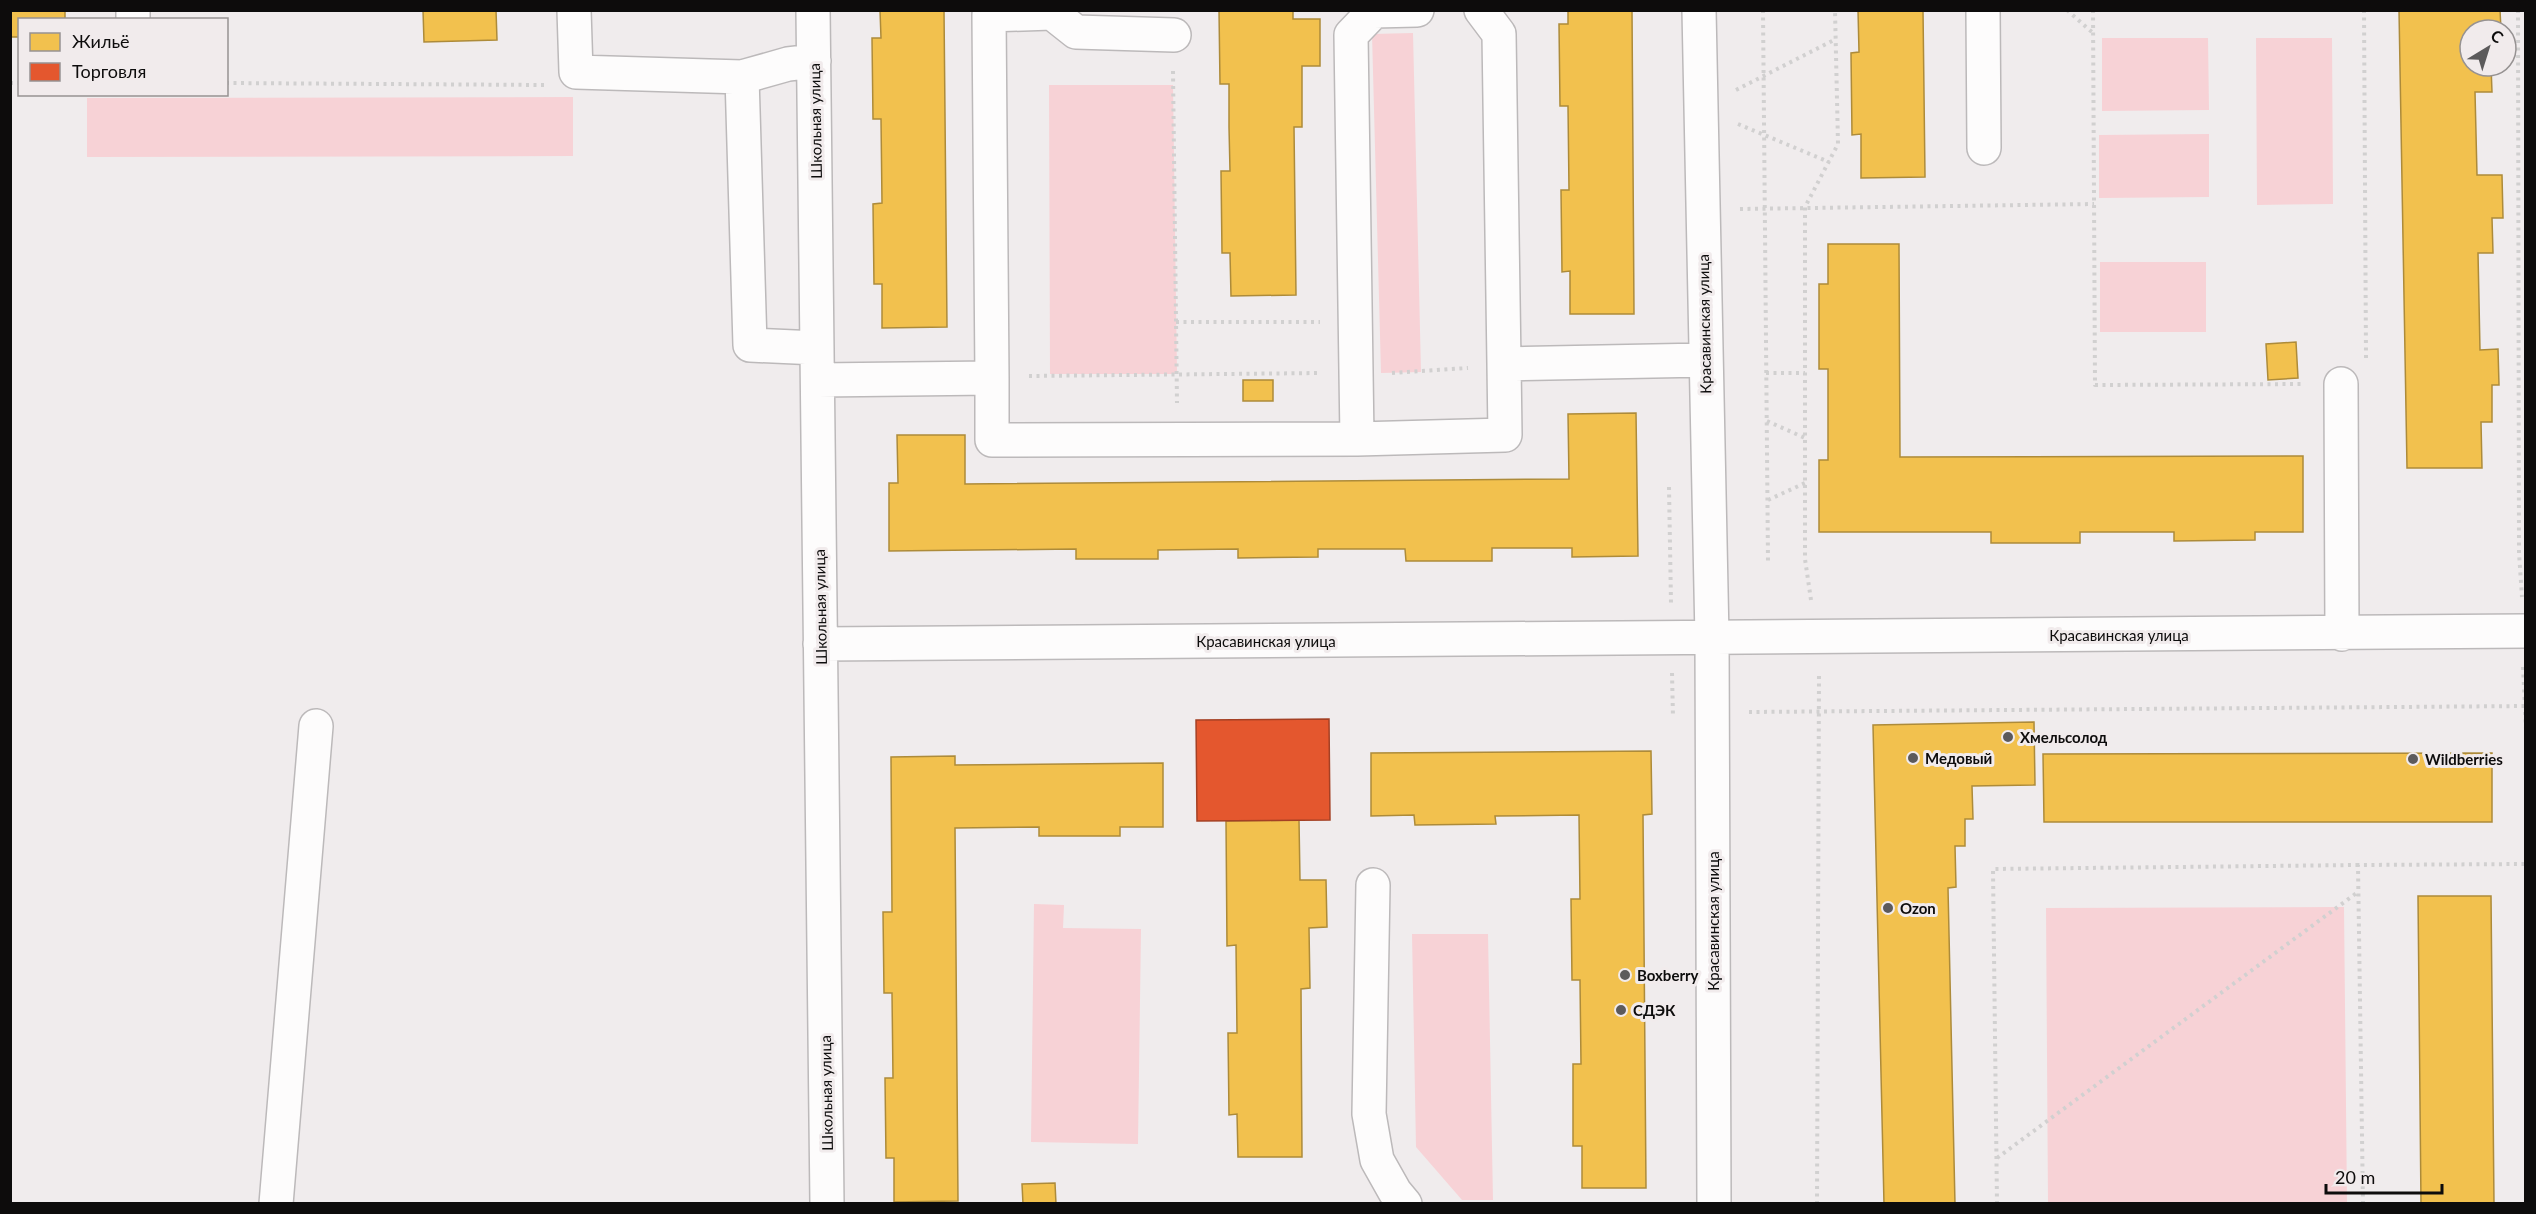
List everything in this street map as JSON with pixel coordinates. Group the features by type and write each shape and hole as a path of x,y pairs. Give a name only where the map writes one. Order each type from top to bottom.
{"street":[{"path":"574,10 576,72 742,77 788,63 814,61"},
{"name":"Школьная улица","path":"813,10 827,1203"},
{"path":"1357,439 1352,35 1374,11 1417,10"},
{"path":"1174,35 1076,32 1052,13 989,15 992,440 1357,439 1505,435 1499,34 1480,10"},
{"name":"Красавинская улица","path":"1699,10 1712,638 1714,1203"},
{"path":"1983,10 1984,148"},
{"path":"742,77 750,345 818,364 992,378"},
{"path":"1504,364 1705,360"},
{"path":"2341,384 2342,634"},
{"name":"Красавинская улица","path":"820,644 2342,634 2525,630"},
{"path":"276,1203 316,726"},
{"path":"1373,885 1369,1114 1377,1160 1395,1192 1406,1203"}],"path":[{"path":"1763,10 1768,561"},
{"path":"2067,10 2093,33"},
{"path":"2093,10 2095,385 2367,383 2364,10"},
{"path":"2518,10 2519,553 2525,630 2526,729"},
{"path":"1174,35 1178,439"},
{"path":"1700,108 1836,39"},
{"path":"228,83 558,85 576,72"},
{"path":"1700,108 1829,162"},
{"path":"1702,210 2094,204"},
{"path":"1176,322 1329,321"},
{"path":"992,378 1050,374 1422,372 1504,364"},
{"path":"1766,373 1805,373"},
{"path":"1767,420 1805,438"},
{"path":"1767,500 1805,483"},
{"path":"1712,712 2524,706"},
{"path":"1997,1203 1994,869 2526,864"},
{"path":"2358,866 2363,1203"},
{"path":"1997,1158 2359,891"}],"shaded area":[{"path":"1413,33 1421,372 1381,373 1372,34"},
{"path":"2102,38 2208,38 2209,110 2102,111"},
{"path":"2256,38 2332,38 2333,204 2257,205"},
{"path":"1049,85 1173,85 1177,374 1050,374"},
{"path":"573,97 573,156 87,157 87,98"},
{"path":"2209,134 2209,197 2099,198 2099,135"},
{"path":"2100,262 2206,262 2206,332 2100,332"},
{"path":"1034,904 1064,905 1063,928 1141,929 1138,1144 1031,1142"},
{"path":"2344,907 2347,1203 2048,1203 2046,908"},
{"path":"1412,934 1488,934 1493,1200 1462,1200 1416,1147"}],"building: Жильё":[{"path":"10,10 65,10 65,18 18,18 18,37 10,37"},
{"path":"423,10 496,10 497,40 424,42"},
{"path":"880,10 944,10 947,327 882,328 882,284 874,284 873,204 882,203 881,119 873,119 872,38 881,38"},
{"path":"1219,10 1293,10 1293,19 1320,19 1320,66 1302,66 1302,127 1294,127 1296,295 1231,296 1230,253 1222,253 1221,171 1230,171 1229,84 1220,84"},
{"path":"1568,10 1632,10 1634,314 1570,314 1570,271 1562,272 1561,190 1569,190 1568,106 1560,106 1559,24 1568,24"},
{"path":"1858,10 1923,10 1925,177 1861,178 1861,134 1852,135 1851,53 1859,52"},
{"path":"2399,10 2500,10 2500,18 2458,18 2458,78 2491,78 2492,92 2475,92 2477,175 2502,175 2503,218 2492,218 2493,253 2478,253 2480,350 2498,349 2499,385 2492,385 2492,422 2481,422 2482,468 2407,468"},
{"path":"1828,244 1899,244 1900,457 2303,456 2303,532 2255,532 2255,540 2174,541 2174,532 2080,532 2080,543 1991,543 1991,532 1819,532 1819,460 1828,460 1828,369 1819,369 1819,284 1828,284"},
{"path":"2296,342 2298,378 2268,380 2266,344"},
{"path":"1243,380 1273,380 1273,401 1243,401"},
{"path":"1636,413 1638,556 1572,557 1572,548 1492,548 1492,561 1406,561 1405,549 1318,549 1318,557 1238,558 1238,549 1158,550 1158,559 1076,559 1076,549 889,551 889,483 898,483 897,435 965,435 965,484 1569,479 1568,414"},
{"path":"2034,722 2035,785 1972,786 1973,819 1965,819 1965,846 1955,846 1956,887 1948,888 1955,1204 1884,1204 1873,725"},
{"path":"1651,751 1652,814 1643,815 1646,1188 1582,1188 1582,1146 1573,1146 1573,1064 1581,1064 1580,980 1572,980 1571,899 1580,899 1579,815 1495,816 1496,824 1415,825 1414,815 1371,816 1371,753"},
{"path":"2492,753 2492,822 2044,822 2043,754"},
{"path":"955,756 955,765 1163,763 1163,827 1120,827 1120,836 1039,836 1039,827 955,828 958,1201 894,1202 894,1158 886,1158 885,1078 893,1078 892,993 884,993 883,912 892,912 891,757"},
{"path":"1299,820 1300,880 1326,880 1327,927 1309,928 1310,988 1301,989 1302,1157 1238,1157 1237,1114 1229,1115 1228,1033 1237,1033 1236,945 1227,946 1226,821"},
{"path":"2418,896 2491,896 2494,1204 2421,1204"},
{"path":"1055,1183 1056,1204 1023,1204 1022,1184"}],"building: Торговля":[{"path":"1329,719 1330,820 1197,821 1196,720"}],"place":[{"name":"Хмельсолод","path":"2008,737"},
{"name":"Медовый","path":"1913,758"},
{"name":"Wildberries","path":"2413,759"},
{"name":"Ozon","path":"1888,908"},
{"name":"Boxberry","path":"1625,975"},
{"name":"СДЭК","path":"1621,1010"}]}
